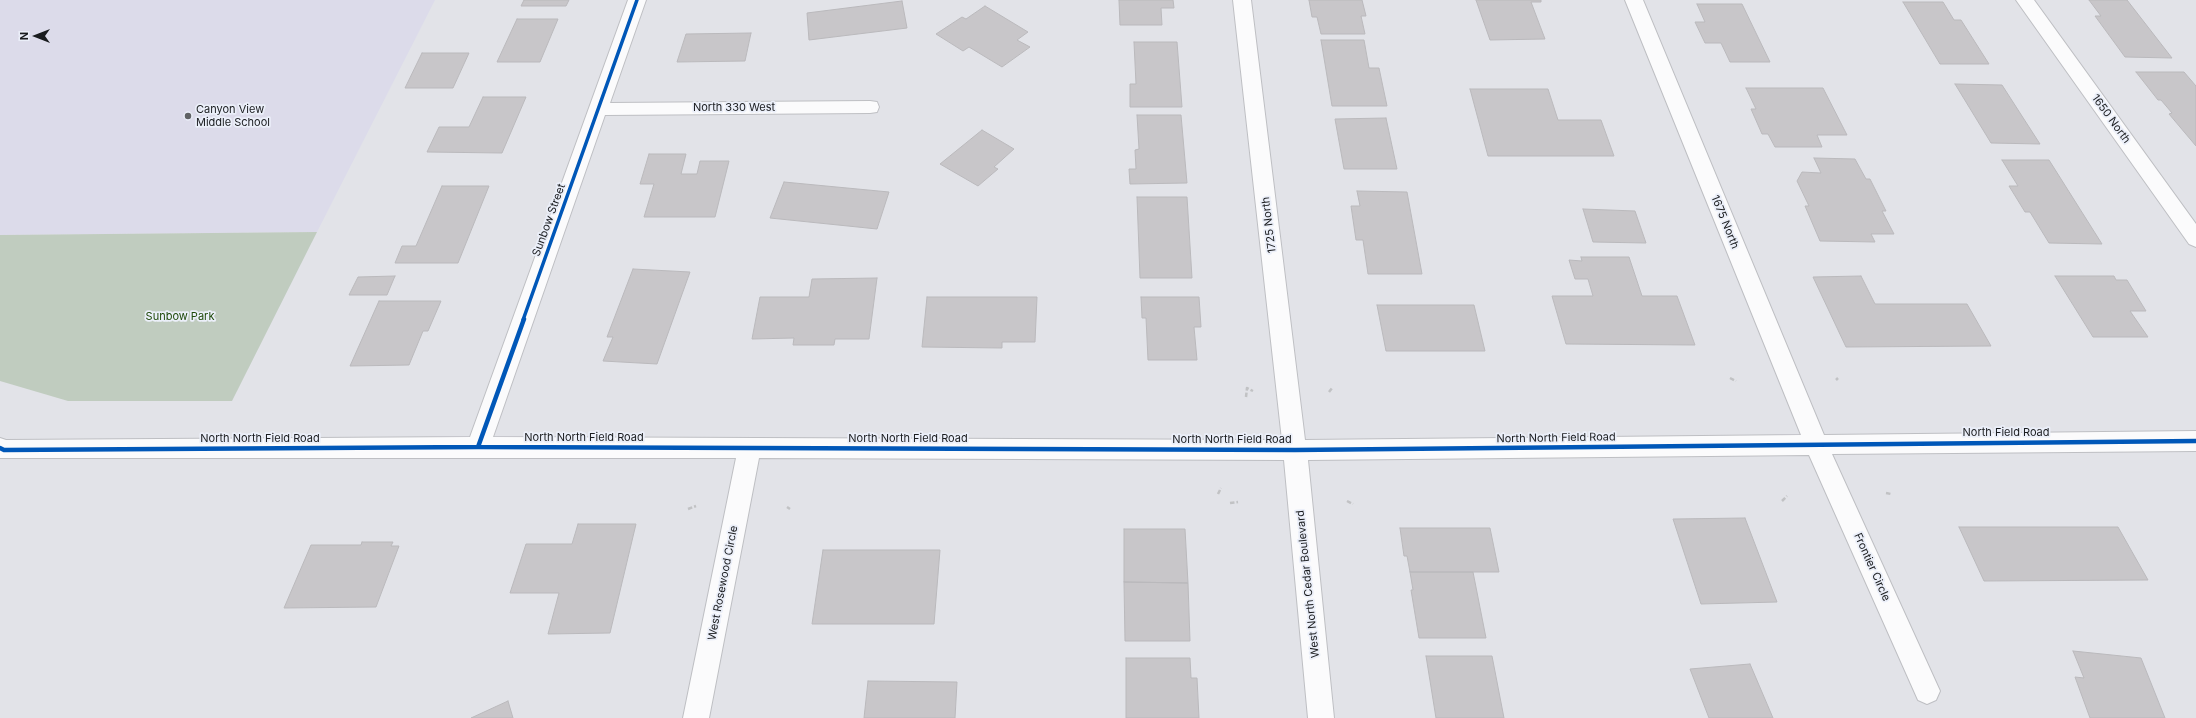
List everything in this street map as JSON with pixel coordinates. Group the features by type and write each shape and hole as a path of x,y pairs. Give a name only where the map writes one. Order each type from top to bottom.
{"street":[{"name":"Sunbow Street","path":"478,446 637,0"},
{"name":"1725 North","path":"1242,0 1295,450"},
{"name":"1675 North","path":"1634,0 1816,444"},
{"name":"1650 North","path":"2025,0 2196,239"},
{"name":"North 330 West","path":"598,109 870,107"},
{"name":"North Field Road","path":"1816,444 2196,441"},
{"name":"North North Field Road","path":"0,448 4,450 478,446 1295,450 1816,444"},
{"name":"Frontier Circle","path":"1816,444 1927,691"},
{"name":"West Rosewood Circle","path":"696,718 750,447"},
{"name":"West North Cedar Boulevard","path":"1295,450 1321,718"}],"path":[{"path":"1730,378 1736,381"},
{"path":"1246,396 1247,388 1254,391"},
{"path":"1329,392 1332,388"},
{"path":"1218,494 1221,488"},
{"path":"1886,493 1892,494"},
{"path":"1782,501 1787,496"},
{"path":"1347,501 1353,504"},
{"path":"1230,503 1238,502"},
{"path":"688,509 696,506"}],"shaded area":[{"name":"Canyon View Middle School","path":"0,0 435,0 317,232 0,235"}],"green space":[{"name":"Sunbow Park","path":"317,232 232,401 68,401 0,381 0,235"}],"building":[{"path":"524,0 569,0 566,6 521,6"},
{"path":"1119,0 1173,0 1174,8 1161,8 1162,25 1120,25"},
{"path":"1309,0 1362,0 1366,16 1361,16 1365,34 1321,34 1317,17 1312,17"},
{"path":"1476,0 1541,0 1541,2 1531,2 1545,39 1490,40"},
{"path":"2089,0 2127,0 2172,58 2125,57 2095,16 2101,16"},
{"path":"902,1 907,28 809,40 807,13"},
{"path":"1903,2 1943,2 1954,20 1961,20 1989,64 1940,64"},
{"path":"1697,4 1742,4 1770,62 1730,62 1721,43 1705,43 1695,22 1705,22"},
{"path":"985,6 1028,32 1017,40 1030,47 1002,67 969,47 963,51 936,34 962,17 966,19"},
{"path":"517,19 558,19 540,62 497,62"},
{"path":"751,33 745,61 677,62 686,34"},
{"path":"1321,40 1364,40 1369,68 1379,68 1387,106 1332,106"},
{"path":"1134,42 1177,42 1182,107 1130,107 1130,84 1136,84"},
{"path":"422,53 469,53 453,88 405,88"},
{"path":"2136,72 2184,72 2196,86 2196,146 2169,114 2172,113 2161,100 2158,100"},
{"path":"1955,84 2002,85 2040,144 1991,143"},
{"path":"1746,88 1823,88 1847,135 1817,135 1822,147 1775,147 1768,134 1762,134 1751,109 1756,109"},
{"path":"1470,89 1548,89 1558,120 1601,120 1614,156 1488,156"},
{"path":"483,97 526,97 502,153 427,152 439,127 469,127"},
{"path":"1137,115 1181,115 1187,183 1130,184 1129,169 1136,169 1135,150 1139,149"},
{"path":"1386,118 1397,169 1344,169 1335,119"},
{"path":"982,130 1014,149 994,167 998,169 978,186 940,164"},
{"path":"649,154 686,154 681,174 697,174 700,161 729,161 715,217 644,217 654,184 640,184"},
{"path":"1814,158 1855,159 1866,179 1870,179 1886,211 1882,211 1894,234 1871,234 1875,242 1820,241 1805,206 1809,206 1797,181 1802,172 1821,173"},
{"path":"2002,160 2049,160 2102,244 2049,243 2030,212 2025,212 2009,186 2018,186"},
{"path":"784,182 889,192 877,229 770,218"},
{"path":"442,186 489,186 458,263 395,263 402,246 416,246"},
{"path":"1357,191 1407,192 1422,274 1368,274 1363,240 1356,240 1351,206 1360,206"},
{"path":"1137,197 1187,197 1192,278 1140,278"},
{"path":"1583,209 1635,211 1646,243 1593,242"},
{"path":"1581,257 1629,257 1642,296 1677,296 1695,345 1566,344 1552,296 1593,296 1588,279 1575,279 1569,260 1582,261"},
{"path":"633,269 690,272 657,364 603,361 613,337 607,337"},
{"path":"395,276 387,295 349,295 358,277"},
{"path":"1861,276 1875,304 1967,304 1991,346 1846,347 1813,277"},
{"path":"2055,276 2114,276 2116,280 2127,280 2146,311 2130,311 2148,337 2093,337"},
{"path":"877,278 869,339 835,339 834,345 793,345 794,338 752,339 760,297 809,297 812,279"},
{"path":"927,297 1037,297 1035,342 1002,342 1002,348 922,347"},
{"path":"1141,297 1199,297 1201,327 1194,327 1197,360 1148,360 1146,318 1142,318"},
{"path":"379,301 441,301 428,331 423,331 409,365 350,366"},
{"path":"1377,305 1474,305 1485,351 1386,351"},
{"path":"1745,518 1777,602 1701,604 1673,519"},
{"path":"578,524 636,524 610,633 548,634 559,593 510,593 526,544 572,544"},
{"path":"1959,527 2118,527 2148,580 1984,581"},
{"path":"1400,528 1490,528 1499,572 1410,572 1407,556 1404,556"},
{"path":"1124,529 1185,529 1188,583 1124,582"},
{"path":"362,542 393,542 391,546 399,546 376,607 284,608 311,545 361,545"},
{"path":"823,550 940,550 934,624 812,624"},
{"path":"1410,572 1473,572 1486,638 1419,638 1411,590 1413,590"},
{"path":"1124,582 1188,583 1190,641 1125,641"},
{"path":"2073,651 2141,658 2165,718 2090,718 2075,677 2084,678"},
{"path":"1426,656 1492,656 1504,718 1436,718"},
{"path":"1126,658 1190,658 1191,678 1197,678 1199,718 1126,718"},
{"path":"1750,664 1773,718 1709,718 1690,669"},
{"path":"868,681 957,682 955,718 864,718"},
{"path":"508,701 513,718 471,718"}],"cycle path":[{"path":"478,447 637,0"},
{"path":"0,448 4,450 478,447 1295,450 2196,441"}],"place":[{"name":"Canyon View Middle School","path":"188,116"}]}
